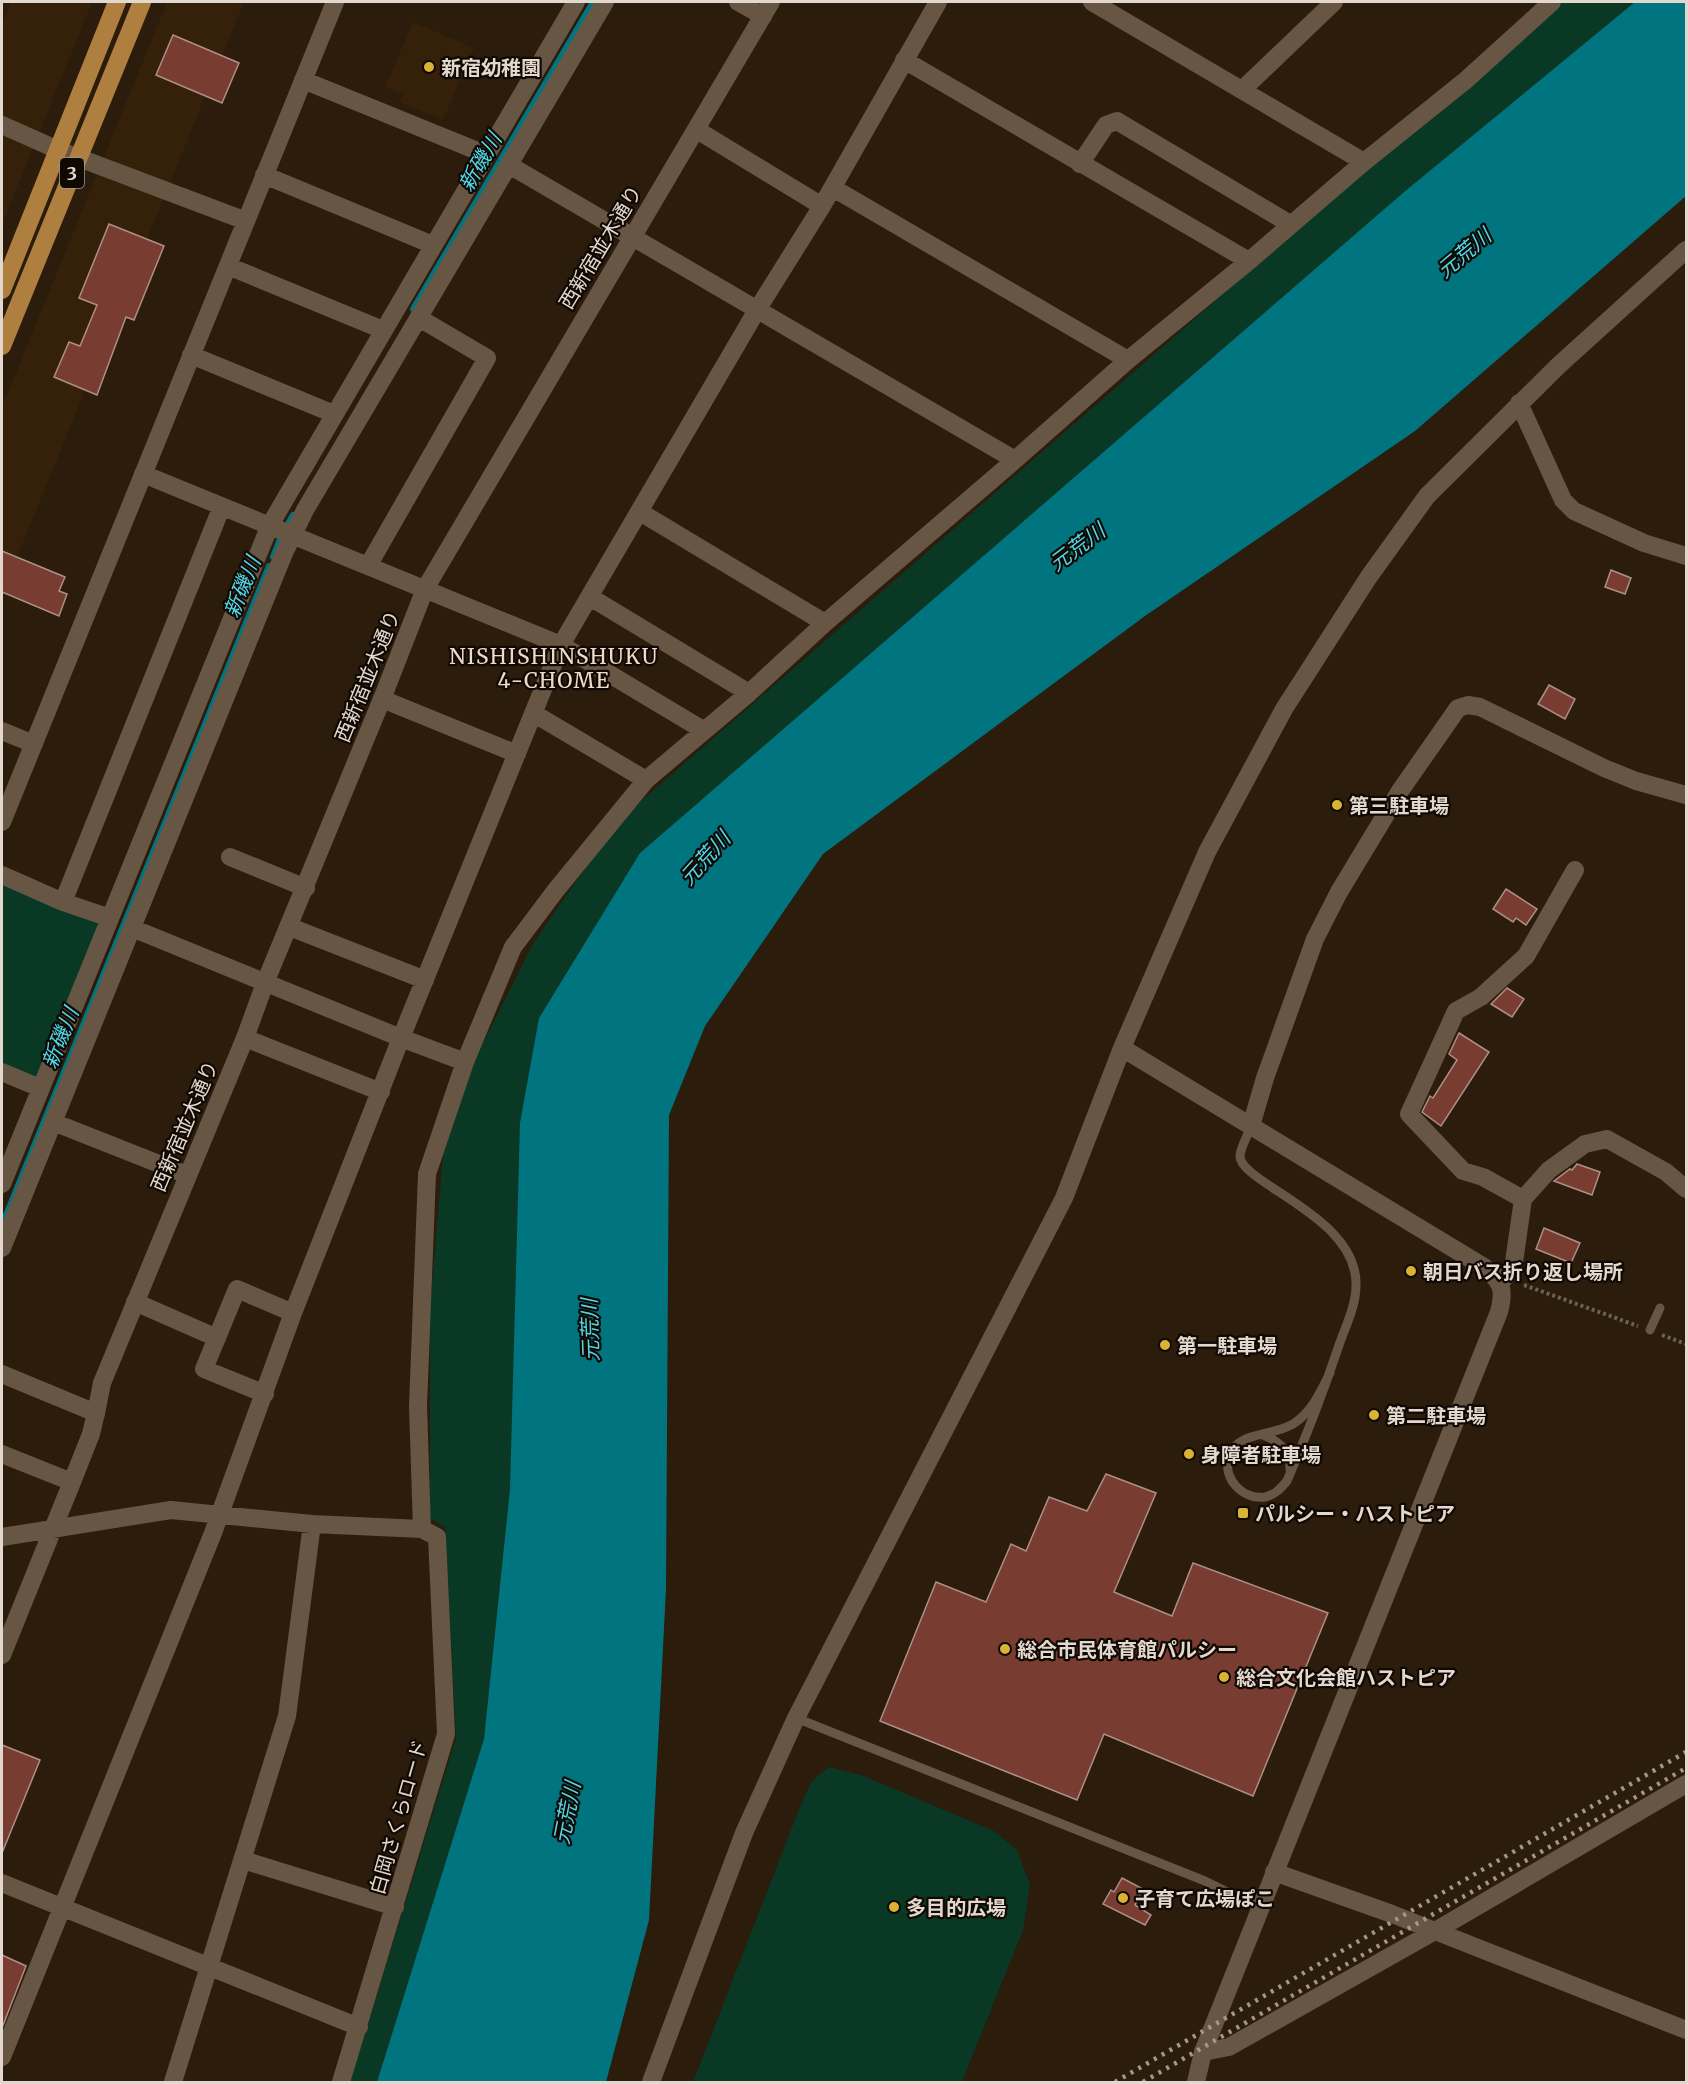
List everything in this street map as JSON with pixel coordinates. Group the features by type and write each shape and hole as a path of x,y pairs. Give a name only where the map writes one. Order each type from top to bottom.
{"main road":[{"name":"3","path":"2,290 117,2"},
{"name":"3","path":"2,346 142,2"}],"street":[{"path":"2,822 335,2"},
{"path":"2,1184 270,525 576,2"},
{"path":"2,1248 284,553 305,510 605,2"},
{"path":"738,2 767,9"},
{"path":"2,2057 220,1515 292,1313 561,645 757,310 833,188 938,2"},
{"path":"1092,2 1364,162"},
{"path":"1242,90 1334,2"},
{"path":"2,1537 53,1527 171,1510 312,1524 422,1529 418,1395 427,1174 465,1062 513,947 556,890 646,780 749,693 825,623 1128,360 1249,261 1364,162 1466,80 1552,2"},
{"name":"西新宿並木通り","path":"2,1655 91,1434 102,1383 245,1038 265,983 306,888 425,589 767,9"},
{"path":"904,60 1249,261"},
{"path":"303,80 485,154"},
{"path":"1080,164 1106,125 1117,121 1290,224"},
{"path":"2,125 58,150 246,221"},
{"path":"697,130 822,206"},
{"path":"509,165 1015,460"},
{"path":"264,175 433,244"},
{"path":"833,188 1128,360"},
{"path":"651,2082 744,1833 796,1718 1064,1198 1122,1048 1207,852 1284,709 1368,578 1426,496 1557,366 1686,250"},
{"path":"228,266 383,330"},
{"path":"368,566 487,358 419,318"},
{"path":"191,356 334,414"},
{"path":"1520,403 1563,500 1574,512 1644,543 1686,556"},
{"path":"143,474 561,645 703,730"},
{"path":"63,902 222,506"},
{"path":"640,512 825,623"},
{"path":"590,597 749,693"},
{"path":"382,699 517,754"},
{"path":"1251,1126 1265,1078 1315,939 1339,892 1400,791 1458,708 1468,705 1480,707 1604,768 1636,781 1686,795"},
{"path":"533,713 646,780"},
{"path":"2,731 34,744"},
{"path":"230,857 306,888"},
{"path":"1523,1199 1483,1177 1463,1171 1409,1114 1456,1011 1481,997 1526,956 1575,870"},
{"path":"2,875 63,902 110,918"},
{"path":"290,927 425,980"},
{"path":"132,928 465,1062"},
{"path":"245,1038 381,1092"},
{"path":"1122,1048 1484,1267 1500,1283 1504,1296 1203,2052 1196,2082"},
{"path":"2,1072 40,1088"},
{"path":"53,1122 187,1175"},
{"path":"1500,1283 1513,1269 1523,1199 1549,1170 1585,1144 1607,1139 1666,1172 1686,1189"},
{"path":"265,1394 204,1369 237,1289 292,1313"},
{"path":"135,1302 217,1338"},
{"path":"2,1374 96,1413"},
{"path":"2,1454 72,1482"},
{"path":"173,2082 287,1716 312,1524"},
{"name":"白岡さくらロード","path":"341,2082 446,1734 437,1537 422,1529"},
{"path":"1203,2052 1229,2047 1435,1931 1686,1784"},
{"path":"243,1860 395,1907"},
{"path":"1274,1872 1435,1931 1686,2030"},
{"path":"2,1883 359,2027"}],"lane":[{"path":"1251,1126 1240,1156 1243,1166 1256,1178 1305,1208 1340,1240 1352,1260 1356,1282 1354,1303 1330,1373 1287,1481 1278,1491 1266,1497 1251,1496 1238,1489 1232,1481 1228,1468 1230,1455 1237,1444 1248,1437 1277,1431 1296,1422 1310,1409 1330,1373"},
{"path":"1650,1330 1660,1308"},
{"path":"1263,1435 1277,1441 1287,1452 1291,1466 1287,1481"},
{"path":"796,1718 1205,1881 1260,1908"}],"path":[{"path":"1500,1283 1516,1282 1686,1344"}],"shaded area":[{"path":"11,2 92,2 2,225 2,25"},
{"path":"167,2 244,2 2,594 2,407"},
{"name":"新宿幼稚園","path":"413,22 474,48 443,120 399,102 403,94 385,87"}],"green space":[{"path":"1551,2 1635,2 1404,192 640,853 539,1018 510,1489 484,1739 377,2082 350,2082 456,1738 445,1527 430,1518 430,1308 443,1156 472,1065 534,942 617,822 1415,127"},
{"path":"2,882 106,925 41,1081 2,1065"},
{"name":"多目的広場","path":"829,1767 861,1775 994,1831 1017,1850 1030,1884 1023,1930 962,2082 693,2082 801,1804 813,1780"}],"water":[{"name":"元荒川","path":"1635,2 1686,2 1686,196 1415,431 1145,616 823,854 705,1026 669,1115 666,1589 649,1920 606,2082 377,2082 484,1739 510,1489 520,1123 539,1018 640,853 1404,192"}],"building":[{"path":"173,35 239,63 222,103 156,75"},
{"path":"109,224 164,246 134,320 126,317 97,395 54,377 69,342 80,346 97,305 79,298"},
{"path":"2,551 65,577 59,591 67,594 59,616 2,592"},
{"path":"1611,570 1631,578 1625,594 1605,587"},
{"path":"1549,685 1575,699 1565,719 1538,704"},
{"path":"1506,889 1537,909 1526,925 1516,918 1513,922 1493,909"},
{"path":"1507,988 1524,999 1512,1017 1491,1004"},
{"path":"1459,1033 1489,1052 1441,1126 1422,1112 1430,1096 1433,1098 1457,1060 1449,1054"},
{"path":"1577,1164 1600,1172 1592,1195 1554,1181 1570,1169 1572,1170"},
{"path":"1544,1228 1580,1243 1571,1263 1536,1249"},
{"path":"1106,1474 1156,1493 1114,1592 1172,1616 1193,1563 1328,1613 1253,1796 1104,1734 1077,1800 880,1721 936,1582 986,1602 1011,1544 1026,1551 1049,1497 1087,1511"},
{"path":"2,1745 40,1760 2,1853"},
{"name":"子育て広場ぽこ","path":"1122,1878 1143,1889 1135,1905 1151,1915 1145,1925 1103,1904 1111,1890 1114,1892"},
{"path":"2,1955 26,1966 2,2028"}],"waterway":[{"name":"新磯川","path":"413,309 593,2"},
{"name":"新磯川","path":"273,557 293,515"},
{"name":"新磯川","path":"2,1225 269,566"}],"railway":[{"path":"1115,2082 1686,1752"},
{"path":"1143,2082 1686,1768"}],"place":[{"name":"新宿幼稚園","path":"429,67"},
{"name":"第三駐車場","path":"1337,805"},
{"name":"朝日バス折り返し場所","path":"1411,1271"},
{"name":"第一駐車場","path":"1165,1345"},
{"name":"第二駐車場","path":"1374,1415"},
{"name":"身障者駐車場","path":"1189,1454"},
{"name":"パルシー・ハストピア","path":"1243,1513"},
{"name":"総合市民体育館パルシー","path":"1005,1649"},
{"name":"総合文化会館ハストピア","path":"1224,1677"},
{"name":"子育て広場ぽこ","path":"1123,1898"},
{"name":"多目的広場","path":"894,1907"}],"district":[{"name":"NISHISHINSHUKU 4-CHOME","path":"554,668"}]}
